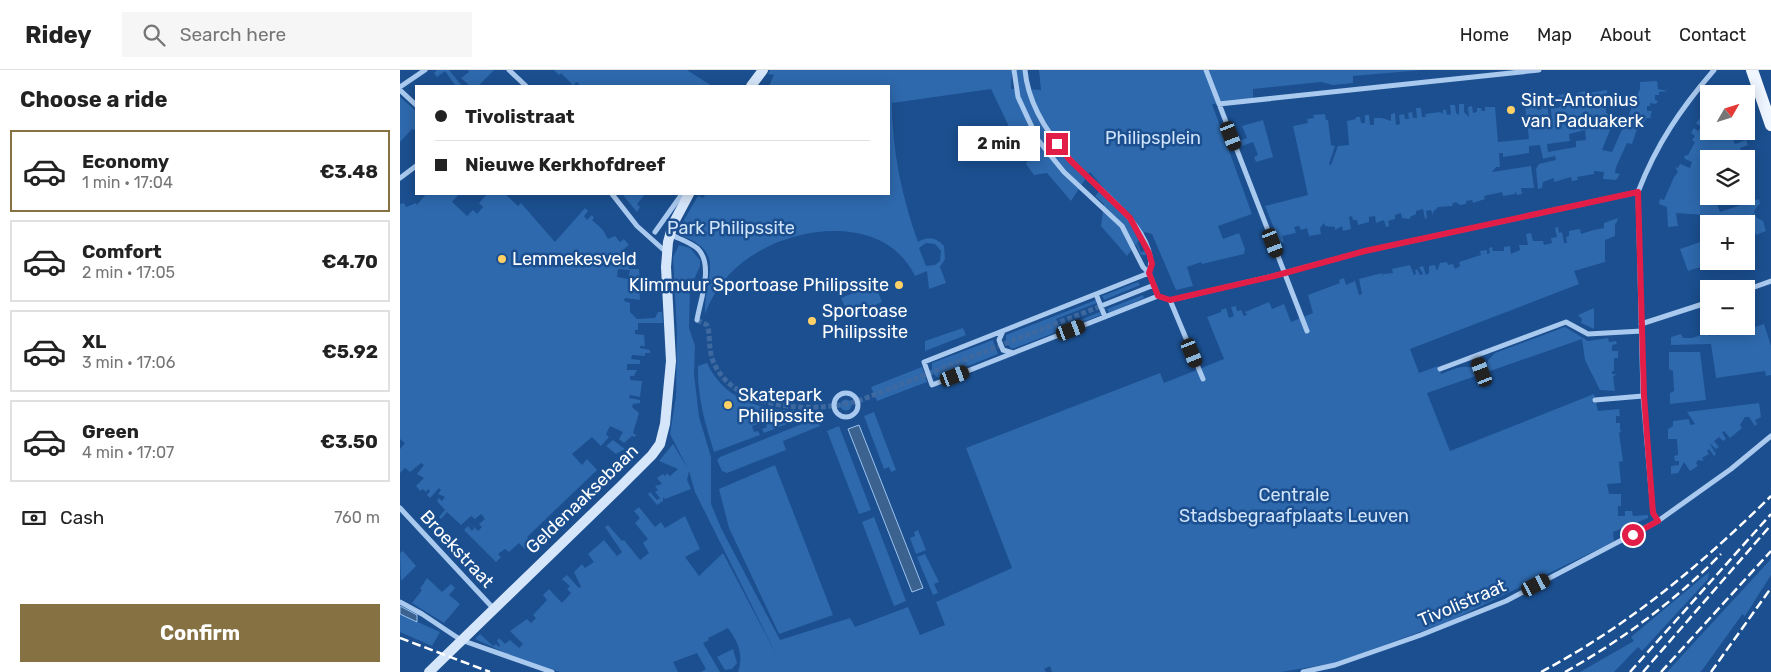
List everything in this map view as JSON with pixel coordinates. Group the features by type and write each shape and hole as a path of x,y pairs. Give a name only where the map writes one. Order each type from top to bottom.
{"main road":[{"path":"1752,70 1771,125"}],"street":[{"path":"415,103 400,89 425,70"},
{"path":"509,70 525,85"},
{"path":"750,85 755,70"},
{"path":"751,85 763,70"},
{"path":"1014,70 1017,91 1038,140 1083,192 1122,226 1143,267 1149,273 1158,296"},
{"path":"1025,70 1029,93 1049,133 1092,182 1121,208 1139,232 1152,264 1149,273 924,362 932,385 1158,296 1170,300 1285,273 1365,251 1638,192"},
{"path":"1206,70 1307,332"},
{"path":"1219,104 1539,70"},
{"path":"1658,521 1653,513 1644,396 1638,192 1649,163 1663,136 1685,104 1714,70"},
{"path":"1056,162 1066,154"},
{"path":"400,178 415,167"},
{"path":"1083,192 1092,182"},
{"path":"1089,197 1098,187"},
{"path":"613,195 637,226 666,252"},
{"path":"655,232 681,195"},
{"name":"Geldenaaksebaan","path":"429,672 652,456 660,444 665,424 671,361 666,252 669,234 688,195"},
{"path":"669,234 698,249 704,258 706,270 697,320"},
{"path":"1755,287 1771,282"},
{"path":"1101,306 1154,285"},
{"path":"1096,294 1105,317"},
{"path":"1170,300 1203,379"},
{"path":"1642,324 1700,305"},
{"path":"1440,369 1566,322 1588,334 1598,336 1642,331"},
{"path":"1003,331 998,340 1002,350 1013,353"},
{"path":"1477,356 1482,372"},
{"path":"842,394 849,394 857,402 856,410 852,415 841,416 835,410 834,403 842,394"},
{"path":"1595,400 1644,396"},
{"name":"Tivolistraat","path":"1304,672 1335,665 1421,635 1506,600 1658,521 1731,469 1771,436"},
{"name":"Broekstraat","path":"400,508 493,608"},
{"path":"400,602 461,640 552,672"}],"green space":[{"path":"437,70 449,70 461,85 455,85 445,71 437,77 434,73"},
{"path":"468,70 494,70 480,85 469,85 461,78 469,72"},
{"path":"554,70 687,70 710,85 578,85 577,82 572,85 561,73 559,75"},
{"path":"770,70 1012,70 1011,89 1019,89 1016,70 1023,70 1026,89 1041,90 1039,70 1422,70 1353,76 1353,83 1333,85 1321,82 1253,89 1253,101 1212,104 1252,214 1218,226 1223,239 1239,233 1245,249 1244,254 1202,264 1201,262 1187,267 1193,286 1176,290 1152,234 1145,232 1137,243 1141,252 1146,251 1146,255 1141,255 1136,244 1127,256 1101,226 1104,204 1095,196 1099,192 1105,197 1106,191 1090,172 1071,201 1047,173 1034,175 1026,164 1035,151 1025,136 1013,135 991,89 892,103 896,156 907,208 918,242 931,238 944,246 945,259 940,267 946,283 929,289 927,271 915,276 901,256 882,242 859,234 835,231 810,233 763,249 743,262 720,285 705,314 710,267 709,258 704,249 695,242 680,235 678,230 698,196 703,198 705,195 890,195 890,85 769,85 774,75 768,74","holes":["926,243 935,244 941,251 940,261 935,265 926,266 919,248"]},
{"path":"1657,81 1658,89 1668,91 1659,92 1659,95 1655,95 1655,100 1658,101 1656,104 1650,103 1650,106 1647,106 1647,111 1652,111 1650,117 1653,118 1647,118 1643,123 1639,123 1632,144 1627,143 1616,167 1615,173 1620,174 1616,180 1603,179 1604,172 1594,171 1594,174 1577,177 1578,180 1572,181 1571,177 1554,182 1554,178 1543,182 1542,188 1538,189 1536,169 1539,164 1556,160 1555,156 1543,159 1540,145 1529,146 1529,153 1503,157 1503,153 1499,153 1500,167 1496,167 1492,172 1531,166 1534,188 1521,188 1522,194 1517,195 1516,191 1515,194 1503,196 1502,192 1484,196 1485,199 1473,203 1472,200 1466,201 1466,204 1460,205 1456,202 1452,204 1453,206 1438,207 1433,212 1433,215 1431,210 1426,211 1427,218 1425,219 1423,209 1416,211 1416,214 1410,217 1410,219 1402,218 1401,213 1395,215 1395,219 1388,221 1389,226 1386,227 1384,220 1376,223 1375,216 1369,217 1369,222 1358,225 1357,220 1353,220 1352,216 1349,217 1351,229 1343,231 1342,226 1335,230 1335,227 1325,226 1324,223 1320,228 1321,234 1309,236 1307,228 1301,230 1299,226 1294,227 1296,233 1282,236 1284,242 1280,243 1265,206 1308,195 1293,126 1308,123 1307,119 1314,118 1313,115 1325,114 1326,120 1328,120 1331,145 1335,146 1329,164 1331,165 1338,146 1349,145 1347,121 1356,119 1356,117 1360,117 1361,123 1365,123 1365,115 1369,115 1370,125 1374,125 1374,118 1391,121 1391,114 1395,113 1396,125 1400,124 1399,115 1404,114 1405,119 1409,119 1408,113 1412,112 1413,118 1417,118 1416,108 1421,108 1422,117 1426,117 1425,114 1440,112 1443,114 1443,110 1446,110 1447,115 1451,114 1450,105 1455,105 1456,113 1459,115 1459,104 1464,104 1464,112 1469,117 1468,107 1472,106 1473,113 1477,112 1477,108 1485,111 1485,107 1495,107 1498,142 1529,139 1524,97 1530,96 1531,99 1536,99 1537,110 1542,109 1540,97 1546,97 1550,125 1552,121 1550,99 1555,98 1556,108 1560,107 1559,95 1569,93 1569,102 1577,100 1577,93 1585,91 1586,101 1590,100 1589,93 1607,90 1606,113 1616,115 1602,150 1612,152 1640,89 1640,82","holes":["1585,130 1586,140 1576,141 1576,147 1548,152 1547,144 1570,141 1569,134"]},
{"path":"400,97 415,110 415,130 412,129 400,142"},
{"path":"1263,120 1273,157 1256,162 1254,157 1258,155 1253,142 1242,146 1239,141 1247,138 1242,126"},
{"path":"1700,120 1700,126 1696,123"},
{"path":"1694,128 1698,131 1700,128 1700,140 1733,140 1735,144 1746,140 1748,145 1740,148 1741,150 1700,150 1700,205 1717,205 1720,212 1741,205 1755,205 1755,200 1759,199 1760,204 1754,212 1757,218 1763,221 1766,231 1756,235 1755,215 1676,213 1678,226 1668,227 1667,207 1659,204 1660,199 1664,200 1678,172 1675,167 1678,168 1680,164 1690,168 1692,162 1685,159 1684,156 1688,155 1695,142 1692,140 1695,136 1691,133"},
{"path":"425,195 458,195 452,202 467,216 473,210 477,214 483,207 479,203 486,195 506,195 518,206 521,203 555,242 585,208 588,211 584,216 587,220 592,215 594,218 592,220 603,230 608,239 615,236 620,242 624,239 629,245 623,250 626,251 627,259 633,258 634,264 629,264 629,269 639,269 640,283 636,283 636,286 639,287 640,300 625,298 624,301 630,303 630,312 637,319 655,318 658,312 662,312 663,323 638,323 638,330 635,330 635,334 644,335 645,346 640,346 640,348 650,350 650,353 645,353 645,356 632,355 631,359 640,360 640,364 627,364 627,370 637,370 634,376 630,376 630,380 642,381 640,397 630,395 629,398 640,400 640,403 633,404 632,407 639,413 633,433 636,435 635,437 632,436 624,443 619,439 623,432 610,426 606,434 609,437 601,446 592,437 572,454 582,465 587,459 597,470 527,537 532,543 525,549 519,543 509,552 505,549 498,554 501,557 496,562 464,530 468,526 472,531 474,528 471,524 478,531 482,527 479,524 485,519 481,514 475,519 471,516 461,525 447,512 441,519 439,517 445,510 437,501 439,498 442,501 445,497 438,494 441,490 439,488 430,498 427,495 430,491 428,489 426,492 423,489 420,491 416,486 424,478 417,474 424,465 421,463 410,472 405,468 400,473 400,449 405,443 400,439 400,204 404,203 406,207 416,203 417,205","holes":["618,269 630,270 628,279 617,277"]},
{"path":"623,195 644,195 637,204 640,207 637,212"},
{"name":"Centrale Stadsbegraafplaats Leuven","path":"1618,218 1615,224 1615,236 1605,240 1605,262 1574,271 1579,284 1410,349 1419,373 1438,366 1441,374 1461,367 1470,367 1479,373 1486,370 1488,360 1495,353 1565,327 1588,341 1608,338 1609,342 1616,341 1617,344 1612,345 1612,351 1618,351 1618,358 1614,358 1614,371 1612,371 1612,374 1616,374 1613,377 1615,391 1600,390 1585,360 1582,339 1427,393 1450,451 1594,394 1598,411 1619,409 1620,416 1616,416 1616,423 1620,423 1620,430 1622,430 1619,433 1623,461 1619,462 1621,483 1607,484 1609,494 1621,494 1621,506 1618,506 1618,516 1625,516 1625,511 1632,511 1633,516 1648,515 1648,518 1613,532 1614,541 1605,546 1450,621 1335,663 1281,672 1052,672 1050,666 1044,669 1046,672 738,672 740,666 739,649 735,638 728,628 708,638 709,640 703,643 720,672 701,672 706,669 697,653 673,662 678,672 560,672 519,659 475,639 480,634 493,646 496,644 499,647 500,645 497,641 499,638 505,644 510,640 519,648 523,644 510,631 527,619 531,623 536,618 533,615 547,600 543,595 549,589 562,603 571,593 567,589 570,586 562,579 567,575 579,588 581,587 574,572 582,564 585,568 594,562 588,554 604,540 617,556 622,552 605,527 608,525 622,541 624,540 640,560 649,553 643,543 648,539 635,523 640,518 634,511 639,507 655,527 661,522 665,528 685,516 700,549 685,557 699,576 723,553 777,656 695,492 689,471 687,480 691,489 665,499 663,497 663,501 657,505 648,494 650,492 657,500 660,498 655,492 658,490 655,486 662,484 657,478 663,474 665,476 667,473 670,476 678,469 659,461 673,444 688,469 670,434 676,396 677,333 673,257 679,245 690,248 700,260 700,266 690,289 689,328 695,346 694,374 699,417 711,457 711,504 721,528 780,640 850,618 855,627 908,607 920,635 945,625 936,602 1012,568 966,448 1160,373 1164,383 1224,359 1207,317 1226,308 1229,318 1234,316 1231,307 1236,306 1237,311 1241,310 1244,316 1247,315 1245,312 1269,302 1272,309 1284,304 1291,322 1313,313 1308,295 1340,283 1339,280 1344,278 1346,285 1355,281 1359,295 1362,294 1359,279 1382,273 1383,277 1383,274 1393,273 1392,269 1410,265 1414,275 1417,269 1420,275 1423,274 1419,267 1423,266 1426,275 1429,273 1429,266 1435,265 1437,271 1440,263 1447,262 1448,265 1453,264 1455,269 1460,266 1459,262 1481,255 1480,251 1487,250 1487,254 1490,253 1489,248 1492,247 1493,251 1504,251 1504,247 1510,246 1511,254 1520,250 1519,245 1528,245 1526,234 1531,233 1533,241 1543,241 1544,245 1552,243 1551,238 1557,237 1555,228 1558,227 1559,233 1562,232 1564,243 1567,243 1566,237 1569,236 1569,231 1580,229 1581,234 1604,228 1604,223"},
{"path":"1700,242 1700,267 1688,271 1680,249"},
{"path":"1138,282 1140,285 1104,300 1102,296"},
{"path":"875,284 882,302 849,316 841,298"},
{"path":"1143,295 1144,298 1109,313 1107,309"},
{"path":"1096,300 1097,303 1056,319 1060,328 1100,312 1101,315 1012,349 1006,343 1006,335"},
{"path":"1594,308 1594,329 1581,323 1582,319 1578,315"},
{"path":"1764,324 1771,346 1771,375 1766,376 1765,371 1716,378 1711,344 1671,345 1671,337 1681,334 1683,338 1702,335 1755,335 1755,327"},
{"path":"963,328 966,335 925,351 925,341"},
{"path":"993,340 998,354 938,378 932,372 932,363"},
{"path":"1669,352 1700,352 1706,400 1670,404 1670,393 1674,391 1673,371 1669,369"},
{"name":"Skatepark Philipssite","path":"707,363 715,377 738,397 766,407 781,410 813,409 814,413 764,433 762,429 767,427 765,421 752,426 754,432 758,431 760,435 714,452 700,399 698,377 698,366"},
{"path":"922,367 927,382 877,401 871,387"},
{"path":"846,399 852,405 846,411 840,405"},
{"path":"1759,403 1761,417 1755,420 1757,424 1755,426 1749,417 1745,417 1740,425 1742,428 1730,438 1724,431 1722,432 1726,439 1723,441 1719,437 1714,441 1719,447 1716,449 1709,443 1716,454 1714,456 1709,449 1707,451 1709,454 1702,458 1704,461 1698,460 1696,463 1698,466 1690,471 1684,462 1678,473 1671,474 1671,466 1679,465 1679,461 1675,461 1674,456 1678,455 1677,439 1668,439 1668,429 1673,426 1673,421 1689,419 1690,425 1695,424 1687,412"},
{"path":"874,412 896,470 891,472 889,467 884,469 864,416"},
{"path":"817,418 820,426 783,441 786,450 727,473 722,471 717,460 720,457"},
{"path":"839,426 871,510 859,514 827,431"},
{"path":"613,440 625,449 616,454 606,446"},
{"path":"775,465 833,615 779,634 729,528 719,489"},
{"path":"874,517 906,601 894,606 862,522"},
{"path":"918,530 926,550 916,554 910,538 915,536 914,532"},
{"path":"403,551 416,566 401,581 400,553"},
{"path":"925,554 939,582 934,584 938,593 933,595 917,557"},
{"path":"1771,559 1771,575 1745,616 1742,614 1703,669 1700,672 1667,672"},
{"path":"1709,572 1708,579 1642,651 1638,647 1614,672 1580,672 1634,641 1631,637"},
{"path":"427,578 442,592 451,584 455,588 449,595 460,604 444,623 412,603 422,590 420,589"},
{"path":"400,614 440,632 432,646 400,632"},
{"path":"733,649 737,663 732,669 725,670 717,657"}],"shaded area":[{"path":"859,425 923,588 912,592 848,429"},
{"path":"400,606 417,615 417,622 400,614"}],"tunnel":[{"path":"697,320 707,325 710,351 717,369 729,383 745,394 783,406 824,407 861,400 1101,306"}],"railway":[{"path":"1541,672 1604,635 1662,593 1718,546 1771,496"},
{"path":"1630,672 1771,514"},
{"path":"1643,672 1771,525"},
{"path":"1661,672 1771,551"},
{"path":"1565,672 1607,647 1647,619 1685,588 1721,554"},
{"path":"1711,672 1771,588"},
{"path":"400,638 490,672"}],"place":[{"name":"Sint-Antonius van Paduakerk","path":"1511,110"},
{"name":"Lemmekesveld","path":"502,259"},
{"name":"Klimmuur Sportoase Philipssite","path":"899,285"},
{"name":"Sportoase Philipssite","path":"812,321"},
{"name":"Skatepark Philipssite","path":"728,405"}],"route":[{"path":"1057,144 1070,160 1130,218 1149,253 1152,264 1149,273 1158,296 1170,300 1274,276 1365,251 1638,192 1644,396 1653,513 1658,521 1633,535"}],"park label":[{"name":"Philipsplein","path":"1153,138"},
{"name":"Park Philipssite","path":"731,228"}]}
